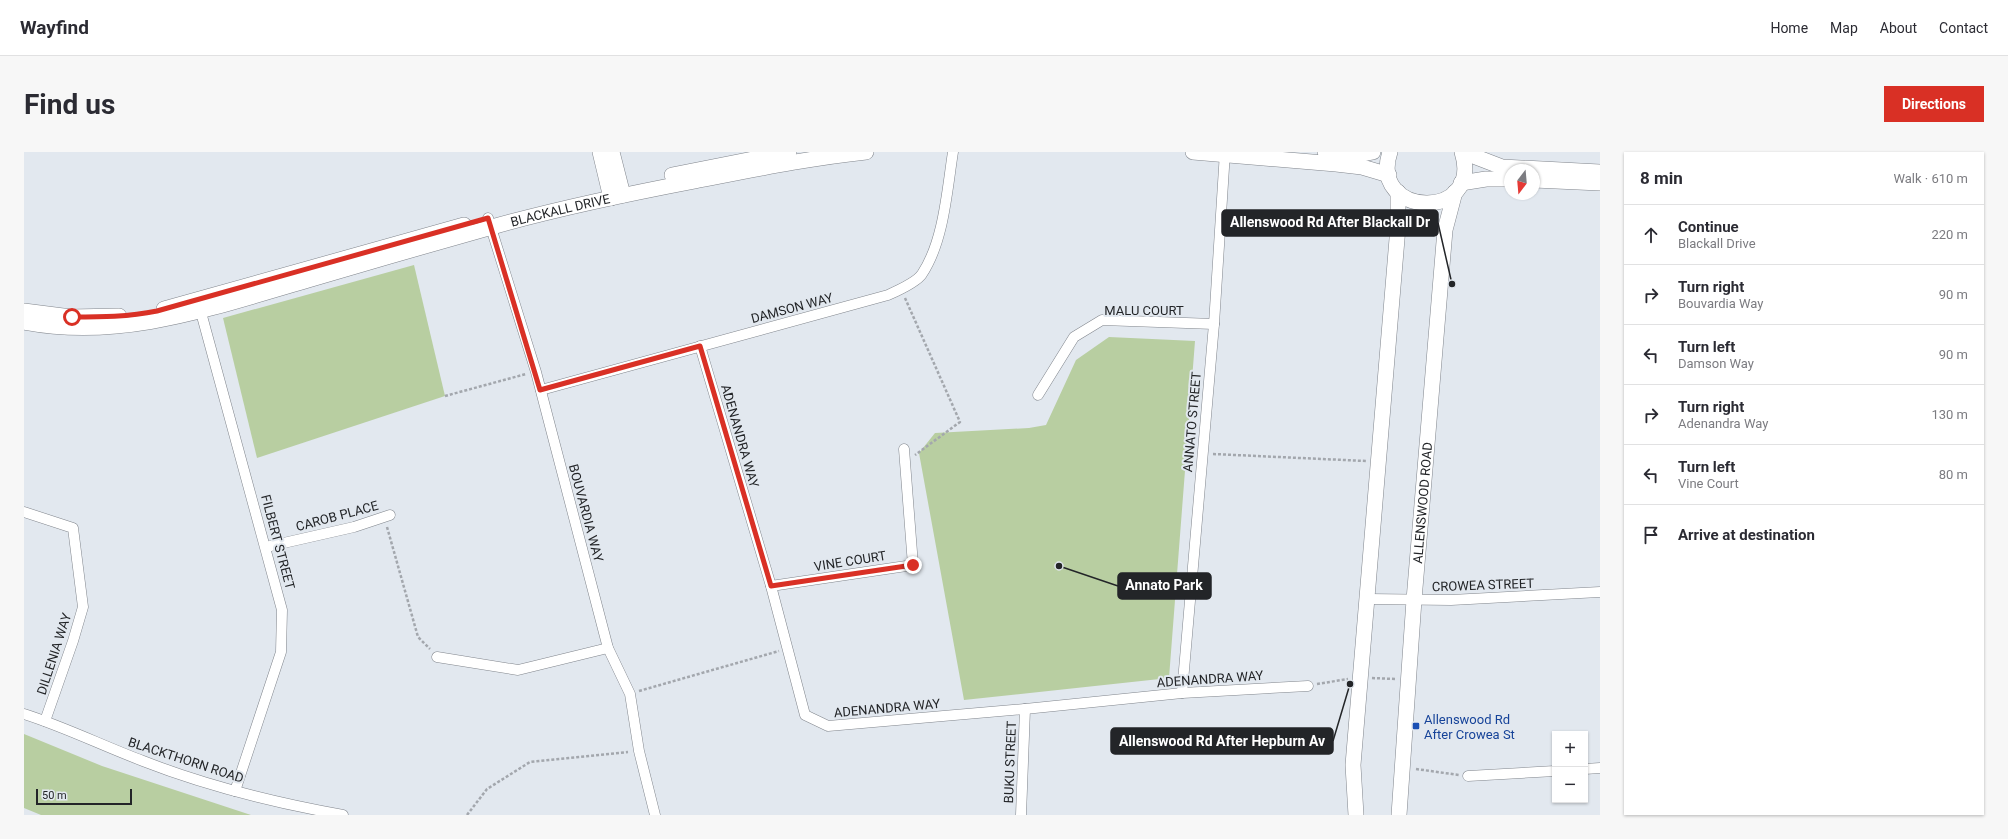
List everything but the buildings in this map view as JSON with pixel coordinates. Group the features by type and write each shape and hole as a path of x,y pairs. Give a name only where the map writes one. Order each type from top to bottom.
{"main road":[{"path":"600,152 616,192"},
{"path":"612,152 616,192"},
{"name":"BLACKALL DRIVE","path":"24,322 68,328 107,328 147,323 199,305 489,223 552,211 616,192 789,152"},
{"name":"BLACKALL DRIVE","path":"616,192 836,154 866,152"},
{"path":"1193,152 1224,153 1362,167 1389,175"},
{"path":"1325,152 1357,154 1373,152 1390,153 1388,164 1389,175 1398,192 1411,202 1429,204 1446,200 1458,188 1486,179 1504,179"},
{"path":"1462,152 1502,167 1600,172"},
{"name":"ALLENSWOOD ROAD","path":"1399,815 1414,600 1445,230 1465,164 1462,152"},
{"path":"1540,180 1600,183"},
{"path":"1356,815 1353,765 1398,227 1398,192"},
{"name":"BLACKALL DRIVE","path":"24,311 72,317 104,318 137,315 199,305"}],"street":[{"name":"DAMSON WAY","path":"540,390 888,295 901,289 922,276 934,250 943,217 953,152"},
{"name":"ANNATO STREET","path":"1182,693 1214,324 1224,153"},
{"name":"BOUVARDIA WAY","path":"489,223 536,372 608,648 630,694 638,751 655,815"},
{"name":"FILBERT STREET","path":"199,305 282,610 281,652 235,791"},
{"name":"MALU COURT","path":"1038,395 1074,337 1102,320 1214,324"},
{"name":"ADENANDRA WAY","path":"700,346 771,586 805,715 828,726 1026,709 1182,693 1308,686"},
{"name":"VINE COURT","path":"771,586 913,565 904,449"},
{"name":"DILLENIA WAY","path":"24,512 73,528 83,607 73,641 45,721"},
{"name":"CAROB PLACE","path":"266,547 354,527 387,516"},
{"name":"CROWEA STREET","path":"1368,599 1452,600 1600,592"},
{"path":"437,657 518,670 608,648"},
{"name":"BUKU STREET","path":"1021,815 1026,709"},
{"name":"BLACKTHORN ROAD","path":"24,714 45,721 144,762 235,791 305,808 344,815"},
{"path":"1588,769 1600,768"},
{"path":"1468,776 1552,771"}],"path":[{"path":"901,289 960,422 906,461"},
{"path":"445,396 536,372"},
{"path":"1203,454 1378,460"},
{"path":"387,516 418,637 437,657"},
{"path":"630,694 787,649"},
{"path":"467,815 487,789 530,762 638,751"},
{"path":"1415,769 1468,776"}],"green space":[{"path":"414,265 445,396 257,458 223,318"},
{"path":"1109,337 1195,341 1169,678 964,700 919,453 935,433 1029,428 1046,425 1076,360"},
{"path":"24,734 102,766 251,815 41,815 24,808"}],"place":[{"name":"Allenswood Rd After Blackall Dr","path":"1452,284"},
{"name":"Annato Park","path":"1059,566"},
{"name":"Allenswood Rd After Hepburn Av","path":"1350,684"},
{"name":"Allenswood Rd After Crowea St","path":"1416,726"}],"route":[{"path":"72,317 104,318 137,315 157,311 488,218 536,372 540,390 700,346 771,586 913,565"}]}
